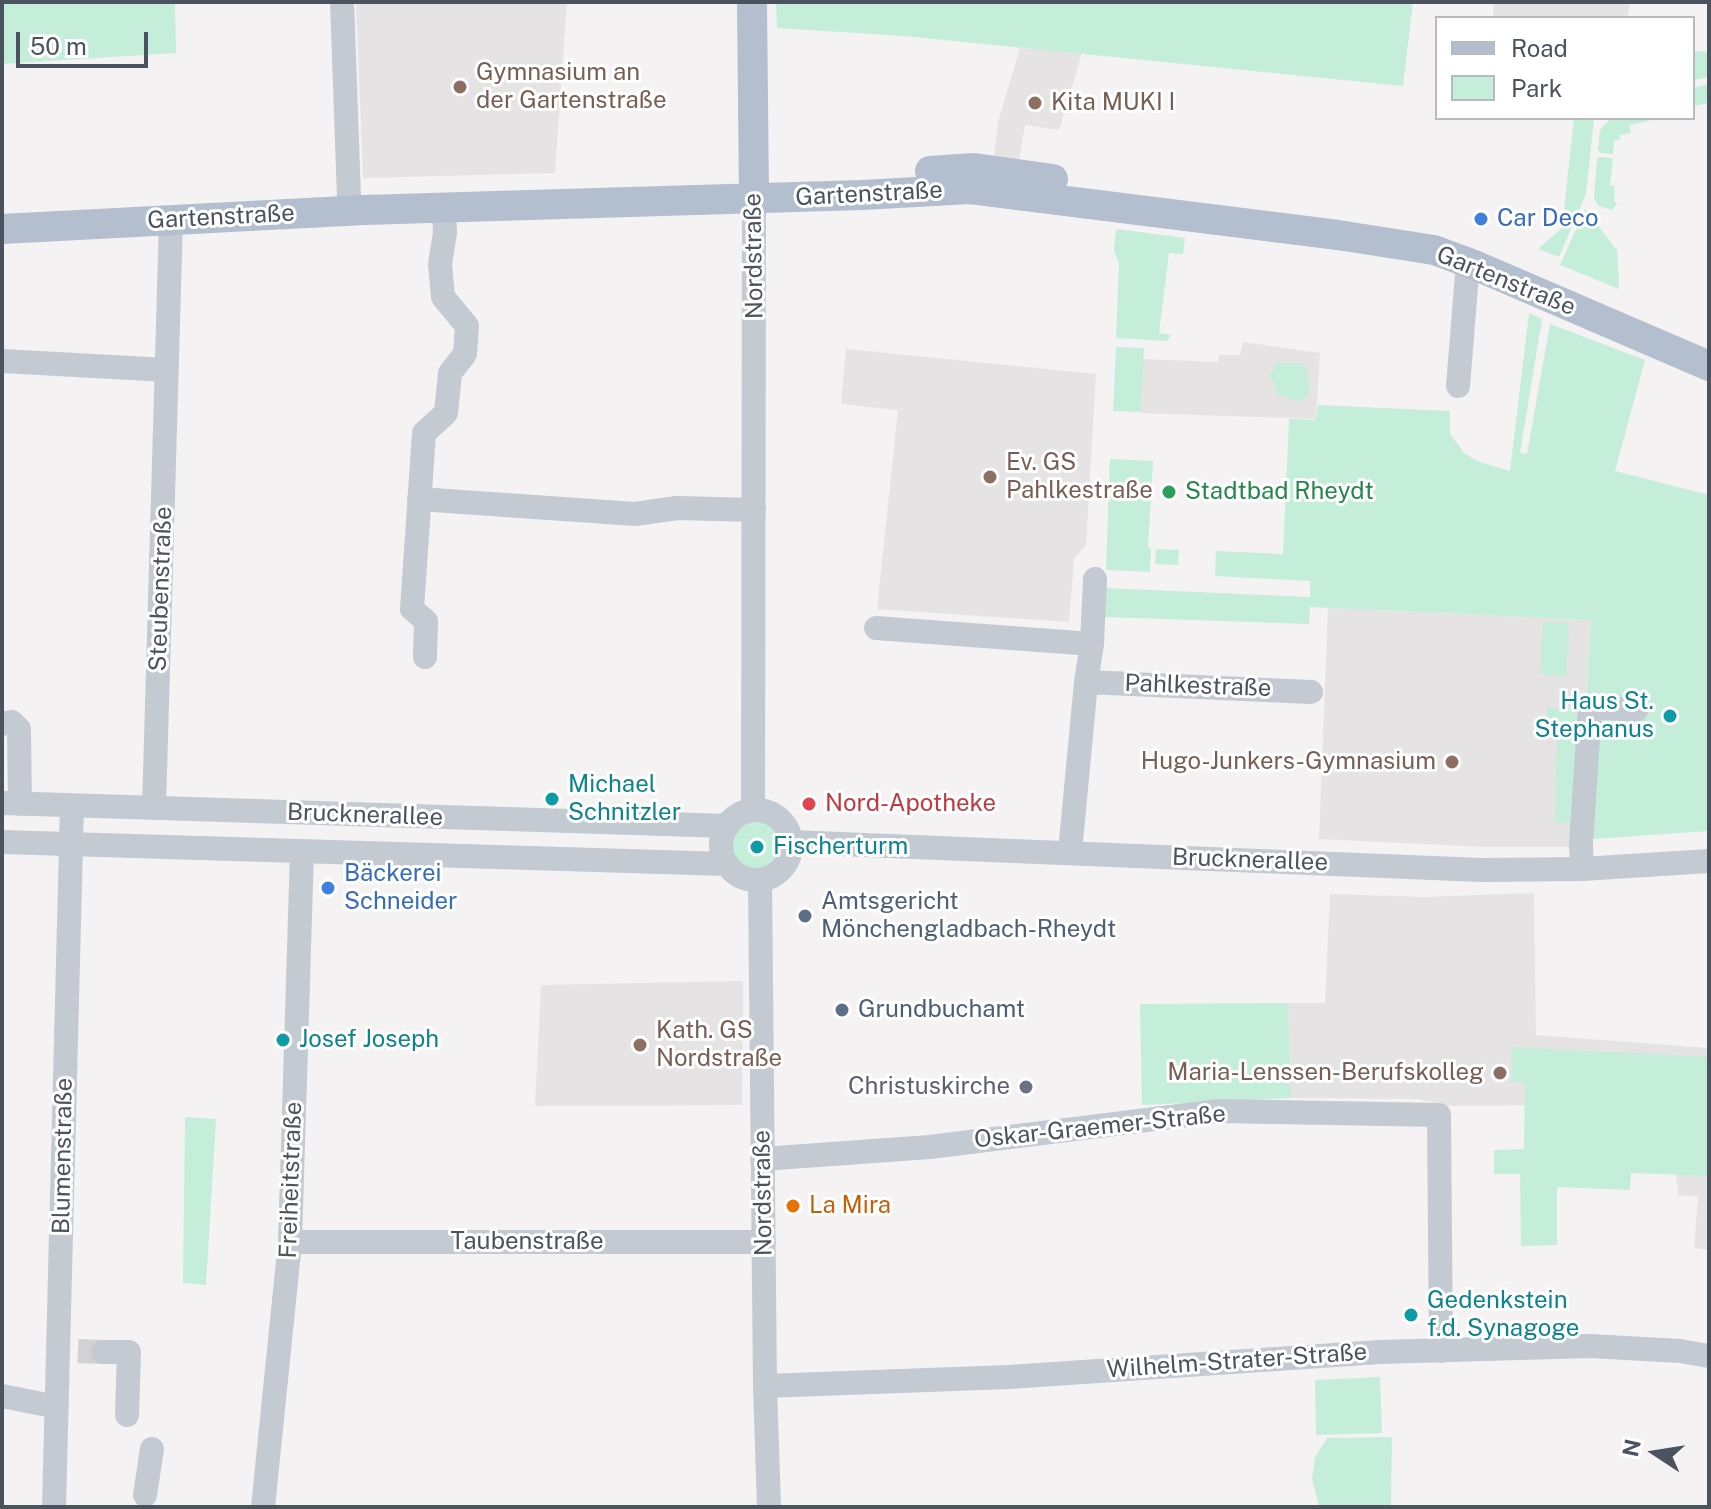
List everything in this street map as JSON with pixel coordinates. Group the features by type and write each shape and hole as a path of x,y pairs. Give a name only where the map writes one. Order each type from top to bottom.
{"main road":[{"name":"Nordstraße","path":"752,2 754,190"},
{"name":"Gartenstraße","path":"2,229 754,190 858,177 974,168 1430,235 1497,257 1709,347"},
{"name":"Gartenstraße","path":"2,213 349,197 970,189 1434,250 1709,366"}],"street":[{"path":"342,2 349,197"},
{"name":"Nordstraße","path":"753,810 754,190"},
{"path":"425,657 426,621 412,609 424,433 446,413 450,373 465,354 467,326 443,297 440,264 445,233 444,207"},
{"name":"Steubenstraße","path":"154,808 171,220"},
{"path":"1458,386 1468,262"},
{"path":"2,361 167,370"},
{"path":"419,499 635,514 677,508 754,510"},
{"path":"1070,852 1092,644 1095,579"},
{"path":"876,628 1092,644"},
{"name":"Pahlkestraße","path":"1086,682 1311,692"},
{"path":"1582,869 1590,707 1636,710"},
{"path":"2,724 12,722 19,729 11,804"},
{"name":"Brucknerallee","path":"11,804 728,826"},
{"name":"Blumenstraße","path":"54,1507 57,1407 68,1352 72,806"},
{"path":"753,810 764,811 783,822 791,842 791,853 779,872 760,880 740,876 727,864 722,847 728,826 734,818 753,810"},
{"name":"Brucknerallee","path":"2,842 727,864"},
{"name":"Brucknerallee","path":"791,842 1482,870 1582,869 1709,861"},
{"name":"Freiheitstraße","path":"263,1507 290,1242 302,851"},
{"name":"Nordstraße","path":"760,880 769,1507"},
{"name":"Oskar-Graemer-Straße","path":"762,1159 930,1147 1219,1111 1439,1115 1441,1351"},
{"name":"Taubenstraße","path":"290,1242 764,1242"},
{"name":"Wilhelm-Strater-Straße","path":"765,1386 1009,1377 1380,1352 1590,1346 1680,1351 1709,1356"},
{"path":"103,1352 129,1352 127,1415"},
{"path":"2,1396 57,1407"},
{"path":"145,1495 152,1449"}],"shaded area":[{"name":"Gymnasium an der Gartenstraße","path":"356,2 567,2 555,173 363,178"},
{"path":"1494,2 1630,2 1628,16 1493,16"},
{"name":"Kita MUKI I","path":"1020,48 1082,53 1059,130 1025,125 1019,161 994,157 998,122"},
{"path":"1243,342 1320,353 1316,419 1141,413 1143,359 1218,362 1219,355 1240,355"},
{"name":"Ev. GS Pahlkestraße","path":"846,349 1096,374 1086,545 1074,559 1069,622 877,609 898,410 841,404"},
{"name":"Hugo-Junkers-Gymnasium","path":"1328,608 1591,620 1578,847 1484,847 1319,839"},
{"name":"Maria-Lenssen-Berufskolleg","path":"1534,893 1536,1035 1709,1048 1709,1250 1694,1248 1698,1197 1678,1195 1676,1173 1535,1105 1450,1106 1417,1099 1291,1098 1288,1003 1325,1003 1330,894 1424,897"},
{"name":"Kath. GS Nordstraße","path":"743,981 742,1105 535,1106 541,985"}],"green space":[{"path":"2,2 175,2 176,53 2,64"},
{"path":"776,2 1413,2 1403,86 904,36 777,28"},
{"path":"1695,51 1709,52 1709,77 1695,80"},
{"path":"1709,84 1709,103 1695,106 1695,88"},
{"path":"1574,120 1594,120 1586,194 1559,257 1538,249 1562,228"},
{"path":"1609,120 1649,121 1629,125 1631,133 1620,135 1620,139 1614,141 1613,154 1598,150 1600,130"},
{"path":"1613,158 1610,185 1615,186 1614,200 1617,204 1612,210 1599,206 1594,199 1597,159"},
{"path":"1585,209 1617,250 1619,289 1560,265"},
{"path":"1116,229 1185,238 1183,254 1169,253 1159,333 1171,335 1167,341 1116,338 1119,263 1114,251"},
{"path":"1529,313 1542,319 1520,453 1527,454 1550,324 1645,360 1615,471 1709,495 1709,831 1578,840 1579,824 1555,822 1557,730 1547,730 1547,708 1586,709 1591,620 1310,607 1309,624 1104,617 1105,588 1310,597 1310,581 1215,576 1216,551 1283,554 1289,419 1316,420 1318,405 1450,411 1450,434 1464,453 1477,461 1510,471"},
{"path":"1116,347 1144,348 1141,412 1113,411"},
{"path":"1278,363 1303,363 1308,373 1309,395 1299,402 1278,395 1270,374"},
{"path":"1110,459 1153,461 1148,547 1151,548 1150,572 1106,570"},
{"path":"1156,549 1179,550 1178,565 1155,564"},
{"path":"1543,622 1569,623 1566,676 1540,674"},
{"path":"755,819 772,827 780,844 772,861 755,869 738,861 730,844 738,827"},
{"path":"1288,1003 1291,1098 1142,1105 1140,1004"},
{"path":"1512,1047 1709,1057 1709,1176 1631,1173 1630,1190 1557,1187 1557,1245 1521,1246 1520,1174 1494,1174 1494,1150 1524,1149 1525,1082 1511,1082"},
{"path":"185,1117 216,1119 206,1285 183,1283"},
{"path":"1380,1377 1382,1433 1316,1435 1315,1380"},
{"path":"1392,1437 1391,1507 1319,1507 1312,1479 1315,1458 1327,1438"}],"tunnel":[{"path":"78,1351 103,1352"}],"place":[{"name":"Gymnasium an der Gartenstraße","path":"460,87"},
{"name":"Kita MUKI I","path":"1035,103"},
{"name":"Car Deco","path":"1481,219"},
{"name":"Ev. GS Pahlkestraße","path":"990,477"},
{"name":"Stadtbad Rheydt","path":"1169,492"},
{"name":"Haus St. Stephanus","path":"1670,716"},
{"name":"Hugo-Junkers-Gymnasium","path":"1452,762"},
{"name":"Michael Schnitzler","path":"552,799"},
{"name":"Nord-Apotheke","path":"809,804"},
{"name":"Fischerturm","path":"757,847"},
{"name":"Bäckerei Schneider","path":"328,888"},
{"name":"Amtsgericht Mönchengladbach-Rheydt","path":"805,916"},
{"name":"Grundbuchamt","path":"842,1010"},
{"name":"Josef Joseph","path":"283,1040"},
{"name":"Kath. GS Nordstraße","path":"640,1045"},
{"name":"Maria-Lenssen-Berufskolleg","path":"1500,1073"},
{"name":"Christuskirche","path":"1026,1087"},
{"name":"La Mira","path":"793,1206"},
{"name":"Gedenkstein f.d. Synagoge","path":"1411,1315"}]}
